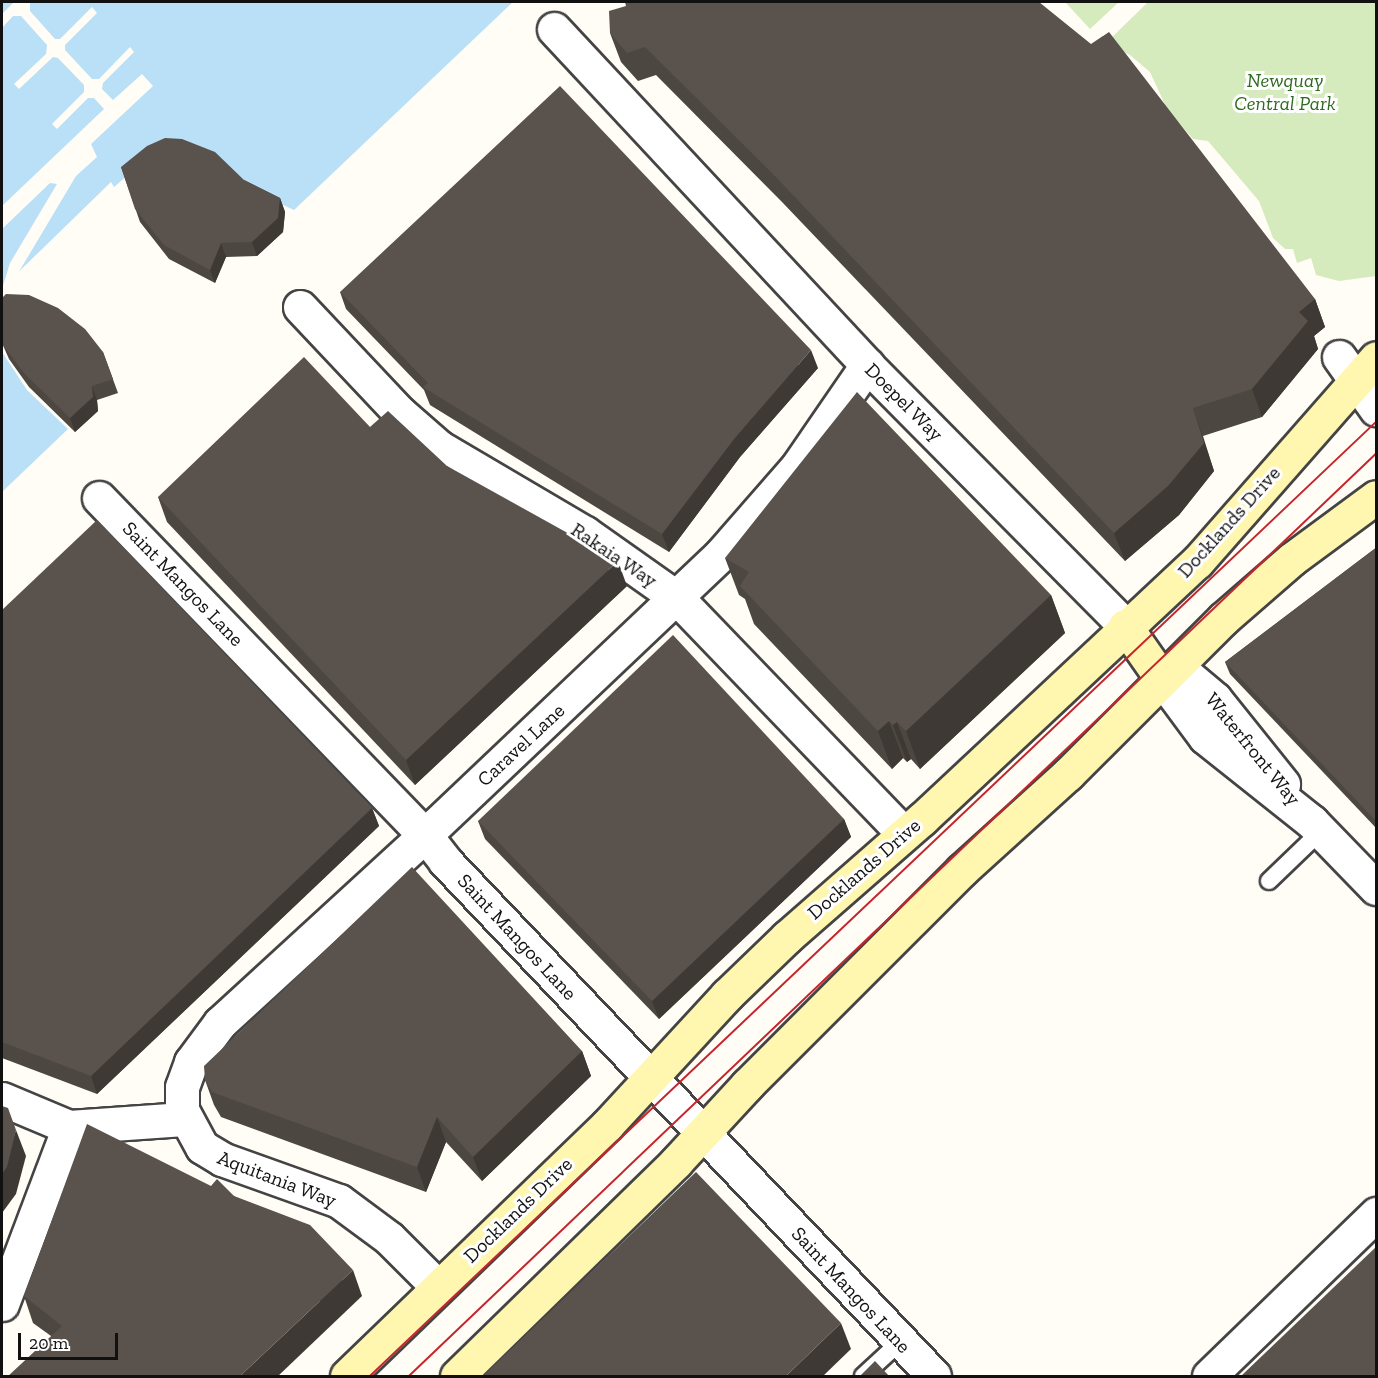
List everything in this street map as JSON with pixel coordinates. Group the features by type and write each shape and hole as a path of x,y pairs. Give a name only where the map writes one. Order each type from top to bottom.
{"street":[{"name":"Doepel Way","path":"554,29 686,175 867,365 1125,626"},
{"name":"Rakaia Way","path":"300,307 400,413 439,447 585,533 677,598 904,834"},
{"name":"Caravel Lane","path":"184,1119 181,1099 185,1076 210,1033 677,598 759,513 797,467 867,365"},
{"name":"Docklands Drive","path":"348,1377 607,1125 787,937 904,834 1212,547 1357,365"},
{"path":"1357,365 1377,410"},
{"path":"457,1377 704,1133 962,870 1068,774 1169,672 1267,579 1377,497"},
{"name":"Saint Mangos Lane","path":"99,498 425,835 445,861 934,1377"},
{"name":"Waterfront Way","path":"1125,626 1169,672 1215,699 1317,827 1377,888"},
{"path":"2,1099 69,1127 184,1119"},
{"name":"Aquitania Way","path":"184,1119 195,1139 211,1154 315,1191 357,1213 438,1287"},
{"path":"2,1304 69,1127"},
{"path":"1209,1377 1377,1214"}],"lane":[{"path":"1269,881 1317,827"},
{"path":"863,1377 900,1342"}],"green space":[{"path":"1065,2 1119,2 1090,29"},
{"name":"Newquay Central Park","path":"1148,2 1376,2 1376,276 1339,281 1316,275 1311,258 1297,263 1293,249 1285,249 1273,238 1259,201 1208,141 1193,139 1167,109 1150,72 1130,55 1105,44"}],"water":[{"path":"2,2 513,2 294,210 253,191 223,163 142,163 114,187 111,182 2,288"},
{"path":"2,352 27,390 68,429 2,492"}],"pier":[{"path":"14,2 30,2 30,11 55,39 60,39 92,7 97,13 65,45 65,50 92,79 99,79 130,47 134,52 103,83 102,89 113,100 142,74 153,86 91,144 97,157 76,176 17,275 2,289 10,263 57,184 50,183 2,229 2,206 104,109 94,98 88,98 57,129 52,124 84,92 84,85 58,58 53,57 19,89 14,84 46,54 47,45 21,16 13,16 2,28 2,14"}],"building":[{"path":"625,2 1039,2 1091,44 1109,32 1315,299 1299,312 1308,321 1252,389 1193,408 1204,443 1168,486 1114,533 772,173 645,47 627,53 610,33 609,11 626,6"},
{"path":"560,86 811,350 734,439 662,534 423,387 428,383 340,292"},
{"path":"165,138 182,139 215,152 244,180 280,198 278,218 252,242 221,243 210,270 164,245 135,209 121,167 147,146"},
{"path":"6,294 29,295 58,308 85,329 103,352 113,379 92,386 93,397 70,418 24,373 3,345 2,298"},
{"path":"304,357 370,427 388,411 447,466 618,561 406,760 158,497"},
{"path":"857,392 1051,595 906,731 897,722 893,725 889,721 878,731 740,586 749,572 725,558"},
{"path":"97,520 372,808 91,1076 2,1042 2,610"},
{"path":"1377,547 1377,822 1225,662"},
{"path":"673,635 844,819 652,1001 478,821"},
{"path":"412,867 582,1051 473,1157 437,1117 417,1167 212,1092 205,1080 204,1066"},
{"path":"2,1106 8,1108 16,1130 7,1167 2,1174"},
{"path":"87,1124 211,1186 217,1179 234,1196 310,1225 353,1270 239,1377 7,1377 62,1326 24,1296"},
{"path":"696,1172 841,1323 785,1377 482,1377"},
{"path":"1377,1246 1377,1377 1240,1377"},
{"path":"875,1361 890,1377 859,1377"}],"tram line":[{"path":"370,1376 1376,422"},
{"path":"409,1376 1376,454"}]}
